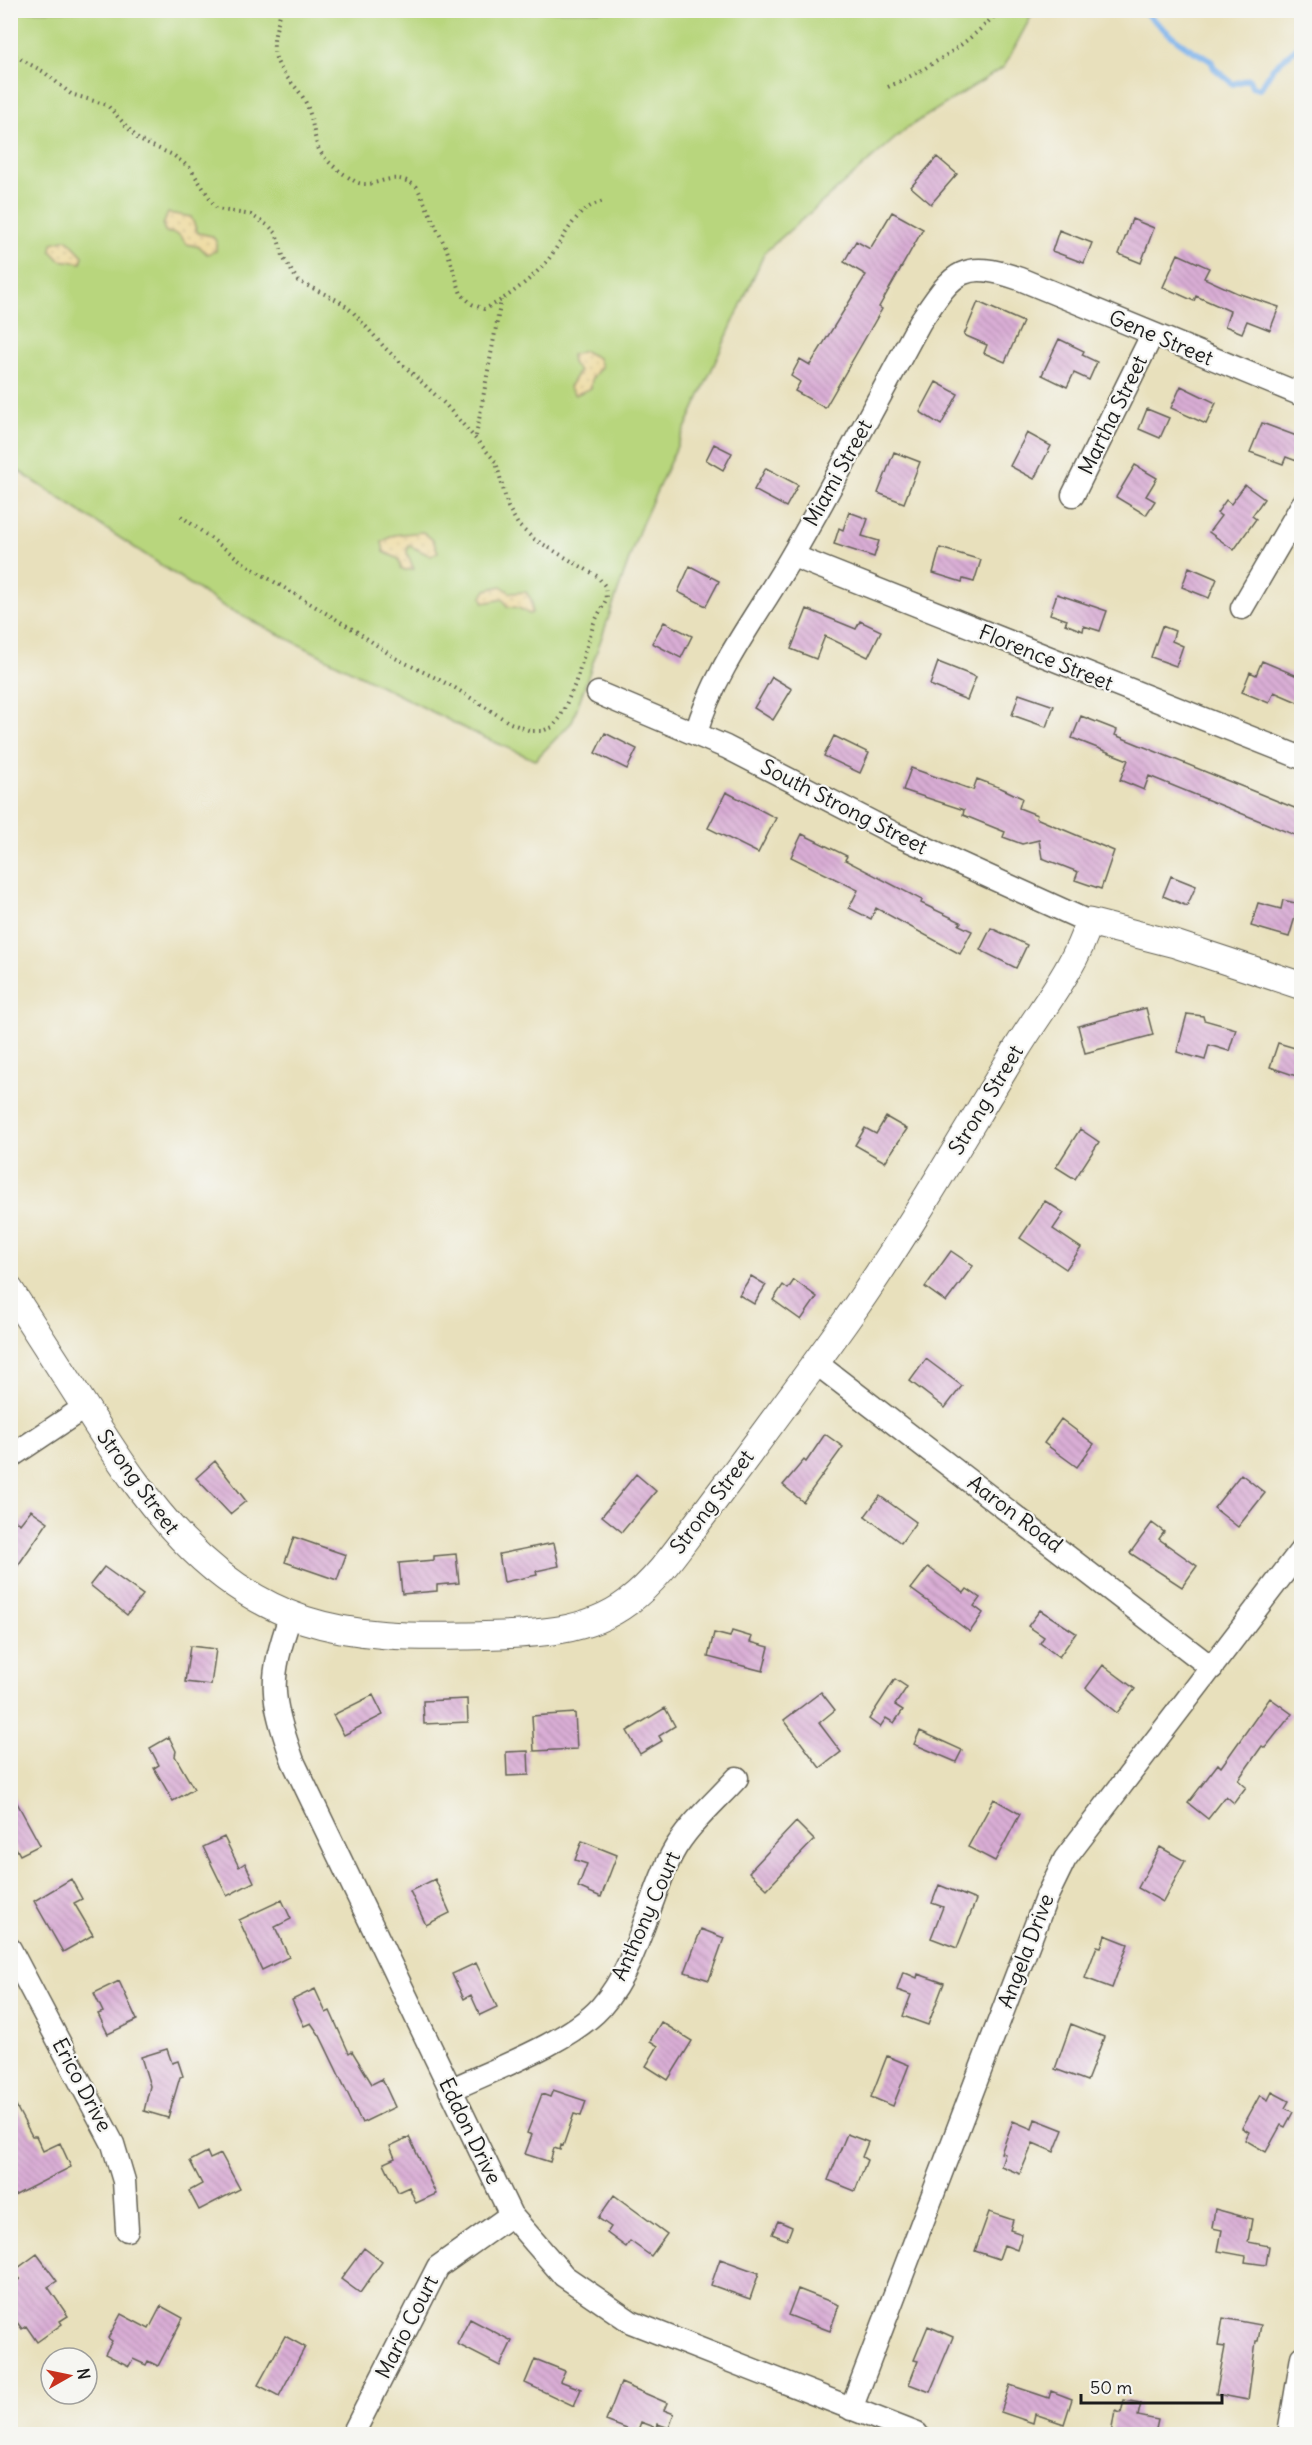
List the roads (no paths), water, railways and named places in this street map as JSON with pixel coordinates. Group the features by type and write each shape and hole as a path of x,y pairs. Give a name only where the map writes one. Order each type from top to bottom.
{"street":[{"name":"Miami Street","path":"696,733 702,713 718,680 793,556 920,322 943,289 958,275 976,269 998,271 1020,279"},
{"name":"Gene Street","path":"1020,279 1302,395"},
{"name":"Martha Street","path":"1073,495 1152,335"},
{"path":"1242,608 1302,505"},
{"name":"Florence Street","path":"793,556 1302,758"},
{"name":"South Strong Street","path":"598,693 696,733 885,829 1089,922"},
{"path":"1089,922 1175,944 1302,986"},
{"name":"Strong Street","path":"10,1290 136,1486 179,1538 234,1583 291,1614 354,1632 417,1636 541,1632 596,1621 627,1603 659,1571 816,1363 921,1208 1080,950 1089,922"},
{"name":"Aaron Road","path":"816,1363 1212,1668"},
{"path":"10,1457 85,1407"},
{"name":"Angela Drive","path":"851,2409 1046,1898 1065,1859 1302,1549"},
{"name":"Eddon Drive","path":"291,1614 274,1671 273,1695 293,1761 511,2215 564,2276 631,2322 916,2434"},
{"name":"Anthony Court","path":"450,2090 552,2041 586,2021 601,2007 617,1986 672,1854 687,1832 736,1778"},
{"name":"Erico Drive","path":"10,1949 113,2144 124,2181 127,2230"},
{"name":"Mario Court","path":"352,2434 438,2267 511,2215"},
{"path":"1289,2434 1302,2357"}],"waterway":[{"path":"1142,10 1183,44 1211,60 1214,68 1233,84 1249,79 1252,87 1260,89 1273,68 1302,43"}]}
